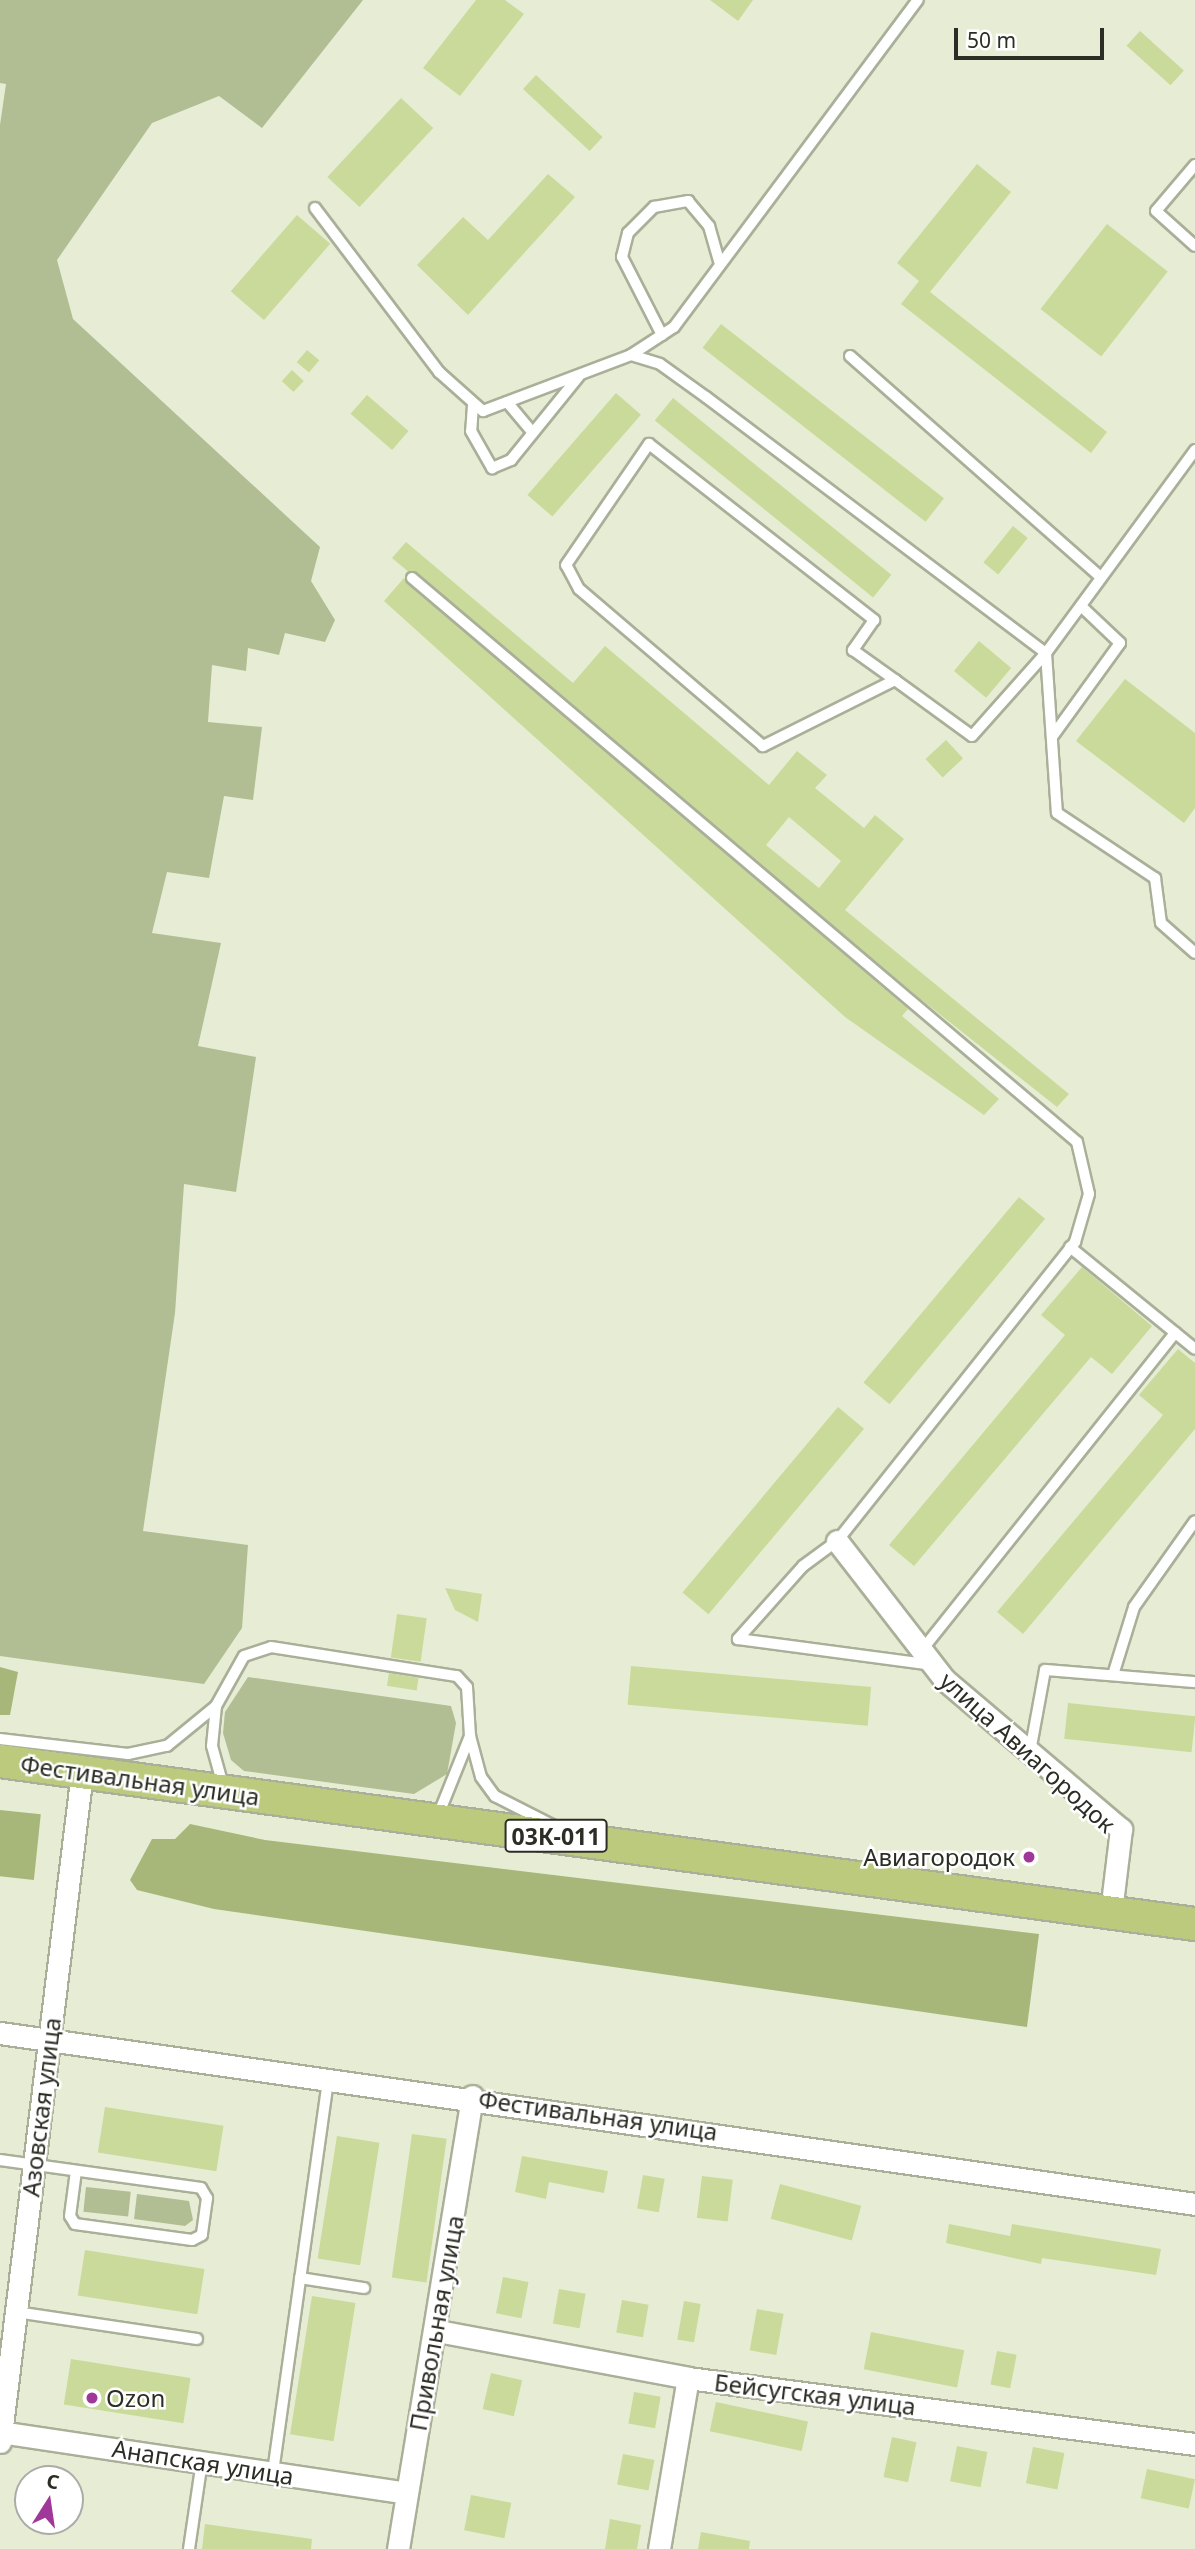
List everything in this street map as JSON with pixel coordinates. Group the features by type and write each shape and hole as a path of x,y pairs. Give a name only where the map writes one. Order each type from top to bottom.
{"main road":[{"name":"Фестивальная улица","path":"0,1761 1195,1924"}],"street":[{"name":"улица Авиагородок","path":"836,1541 928,1658 1030,1752 1121,1829 1111,1912"},
{"name":"Азовская улица","path":"0,2435 82,1772"},
{"name":"Фестивальная улица","path":"0,2033 328,2079 472,2096 1195,2204"},
{"name":"Привольная улица","path":"398,2549 406,2493 438,2330 472,2096"},
{"name":"Бейсугская улица","path":"438,2330 688,2378 1195,2444"},
{"path":"659,2549 688,2378"},
{"name":"Анапская улица","path":"0,2435 202,2461 406,2493"}],"lane":[{"path":"315,208 439,372 473,405 483,411 631,355 662,335 918,0"},
{"path":"1195,165 1156,211 1195,246"},
{"path":"662,335 622,257 628,233 654,207 688,201 709,226 719,262"},
{"path":"631,355 660,364 706,397 1046,653 1057,813 1155,878 1161,923 1195,953"},
{"path":"850,356 1101,578"},
{"path":"473,405 471,431 492,468 511,460 581,374"},
{"path":"506,402 533,433"},
{"path":"895,680 763,746 579,589 566,565 649,444 874,620 853,650 895,680 972,736 1046,653 1195,450"},
{"path":"412,578 1077,1142 1089,1194 1070,1247 836,1541 803,1566 738,1639 928,1658 1175,1333"},
{"path":"1052,737 1120,643 1081,606"},
{"path":"1070,1247 1195,1349"},
{"path":"1113,1675 1133,1606 1195,1521"},
{"path":"0,1739 128,1754 167,1746 216,1706 244,1656 271,1647 457,1676 467,1688 470,1735 481,1777 495,1796 580,1839"},
{"path":"1030,1752 1045,1670 1195,1682"},
{"path":"216,1706 212,1745 225,1791"},
{"path":"437,1820 470,1735"},
{"path":"273,2472 328,2079"},
{"path":"0,2160 201,2188 207,2198 202,2235 192,2240 75,2224 70,2216 76,2171"},
{"path":"300,2278 364,2288"},
{"path":"16,2312 197,2339"},
{"path":"189,2549 202,2461"}],"green space":[{"path":"0,0 363,0 262,128 219,96 152,123 57,260 73,319 320,547 311,581 335,620 325,642 285,633 279,655 248,648 246,671 212,665 208,722 262,727 253,800 224,796 209,878 167,872 152,933 221,943 198,1046 256,1057 236,1192 184,1184 175,1313 143,1531 248,1545 242,1628 204,1684 0,1656 0,125 6,84 0,83"},
{"path":"0,1667 18,1672 10,1715 0,1715"},
{"path":"248,1677 451,1706 456,1723 447,1774 414,1794 244,1771 231,1760 223,1733 225,1712"},
{"path":"0,1810 41,1814 34,1880 0,1876"},
{"path":"190,1824 265,1840 1039,1934 1027,2027 214,1909 137,1890 130,1880 152,1839 175,1839"},
{"path":"86,2187 131,2192 128,2217 83,2212"},
{"path":"137,2194 189,2201 193,2220 185,2226 134,2219"}],"building":[{"path":"476,0 505,0 524,14 460,96 423,68"},
{"path":"710,0 753,0 738,21"},
{"path":"1140,31 1184,70 1170,85 1127,46"},
{"path":"536,75 603,137 590,151 523,89"},
{"path":"401,98 433,128 360,207 327,177"},
{"path":"977,164 1011,192 930,292 1107,432 1091,453 901,304 919,281 897,263"},
{"path":"548,174 575,197 468,315 417,265 463,217 488,240"},
{"path":"297,215 330,244 264,320 231,291"},
{"path":"1107,224 1168,271 1101,357 1041,309"},
{"path":"721,324 944,498 926,522 703,348"},
{"path":"307,350 319,360 309,373 297,362"},
{"path":"292,370 304,381 293,392 282,381"},
{"path":"616,393 641,415 552,517 527,495"},
{"path":"367,395 409,431 392,450 351,414"},
{"path":"673,398 891,575 873,597 655,421"},
{"path":"1013,526 1028,538 998,574 983,563"},
{"path":"406,542 573,683 605,646 769,785 797,751 827,775 815,788 864,828 875,815 904,839 845,910 1069,1094 1057,1107 918,997 392,558","holes":["789,817 841,861 819,888 766,845"]},
{"path":"404,578 908,1009 902,1016 999,1099 984,1115 845,1017 384,601"},
{"path":"979,641 1011,668 986,698 954,671"},
{"path":"1125,679 1195,733 1195,808 1184,823 1076,741"},
{"path":"946,740 963,758 943,777 926,759"},
{"path":"1019,1197 1045,1219 889,1404 863,1382"},
{"path":"1082,1267 1152,1326 1112,1374 1091,1357 914,1566 889,1545 1065,1335 1041,1315"},
{"path":"1178,1349 1195,1363 1195,1429 1023,1634 997,1612 1163,1415 1139,1395"},
{"path":"838,1407 864,1429 708,1614 682,1592"},
{"path":"445,1588 482,1594 478,1622 455,1610"},
{"path":"397,1614 427,1618 421,1662 391,1658"},
{"path":"631,1666 871,1687 868,1726 628,1705"},
{"path":"389,1673 419,1678 417,1691 387,1686"},
{"path":"1068,1703 1195,1716 1192,1752 1064,1739"},
{"path":"105,2107 224,2126 216,2171 98,2152"},
{"path":"412,2134 447,2139 426,2282 392,2278"},
{"path":"337,2136 379,2143 360,2265 318,2258"},
{"path":"522,2156 608,2171 604,2193 549,2182 546,2199 515,2192"},
{"path":"643,2175 665,2179 659,2212 637,2208"},
{"path":"702,2176 733,2180 728,2221 697,2218"},
{"path":"780,2184 861,2206 852,2241 771,2219"},
{"path":"949,2224 1010,2236 1012,2224 1161,2249 1156,2275 1042,2258 1041,2264 946,2243"},
{"path":"85,2250 205,2269 197,2314 78,2295"},
{"path":"503,2277 529,2282 521,2318 496,2313"},
{"path":"559,2289 586,2294 580,2328 553,2323"},
{"path":"312,2296 355,2303 334,2441 290,2434"},
{"path":"622,2300 649,2305 643,2337 616,2332"},
{"path":"684,2301 701,2304 694,2342 677,2339"},
{"path":"757,2309 784,2314 776,2355 750,2350"},
{"path":"871,2332 964,2350 957,2387 864,2369"},
{"path":"997,2351 1017,2355 1010,2388 991,2384"},
{"path":"71,2359 191,2378 183,2423 64,2404"},
{"path":"491,2373 522,2380 514,2416 483,2409"},
{"path":"634,2392 661,2397 655,2428 628,2424"},
{"path":"716,2402 808,2422 802,2451 710,2431"},
{"path":"892,2437 916,2442 908,2482 883,2477"},
{"path":"957,2446 987,2452 981,2487 950,2481"},
{"path":"1033,2447 1064,2453 1057,2489 1026,2483"},
{"path":"623,2454 654,2460 648,2491 617,2484"},
{"path":"1147,2469 1195,2479 1189,2509 1141,2498"},
{"path":"471,2495 511,2503 504,2538 464,2530"},
{"path":"610,2519 641,2525 637,2549 605,2549"},
{"path":"205,2524 312,2539 311,2549 202,2549"},
{"path":"701,2532 750,2541 749,2549 698,2549"}],"place":[{"name":"Авиагородок","path":"1029,1857"},
{"name":"Ozon","path":"92,2398"}]}
